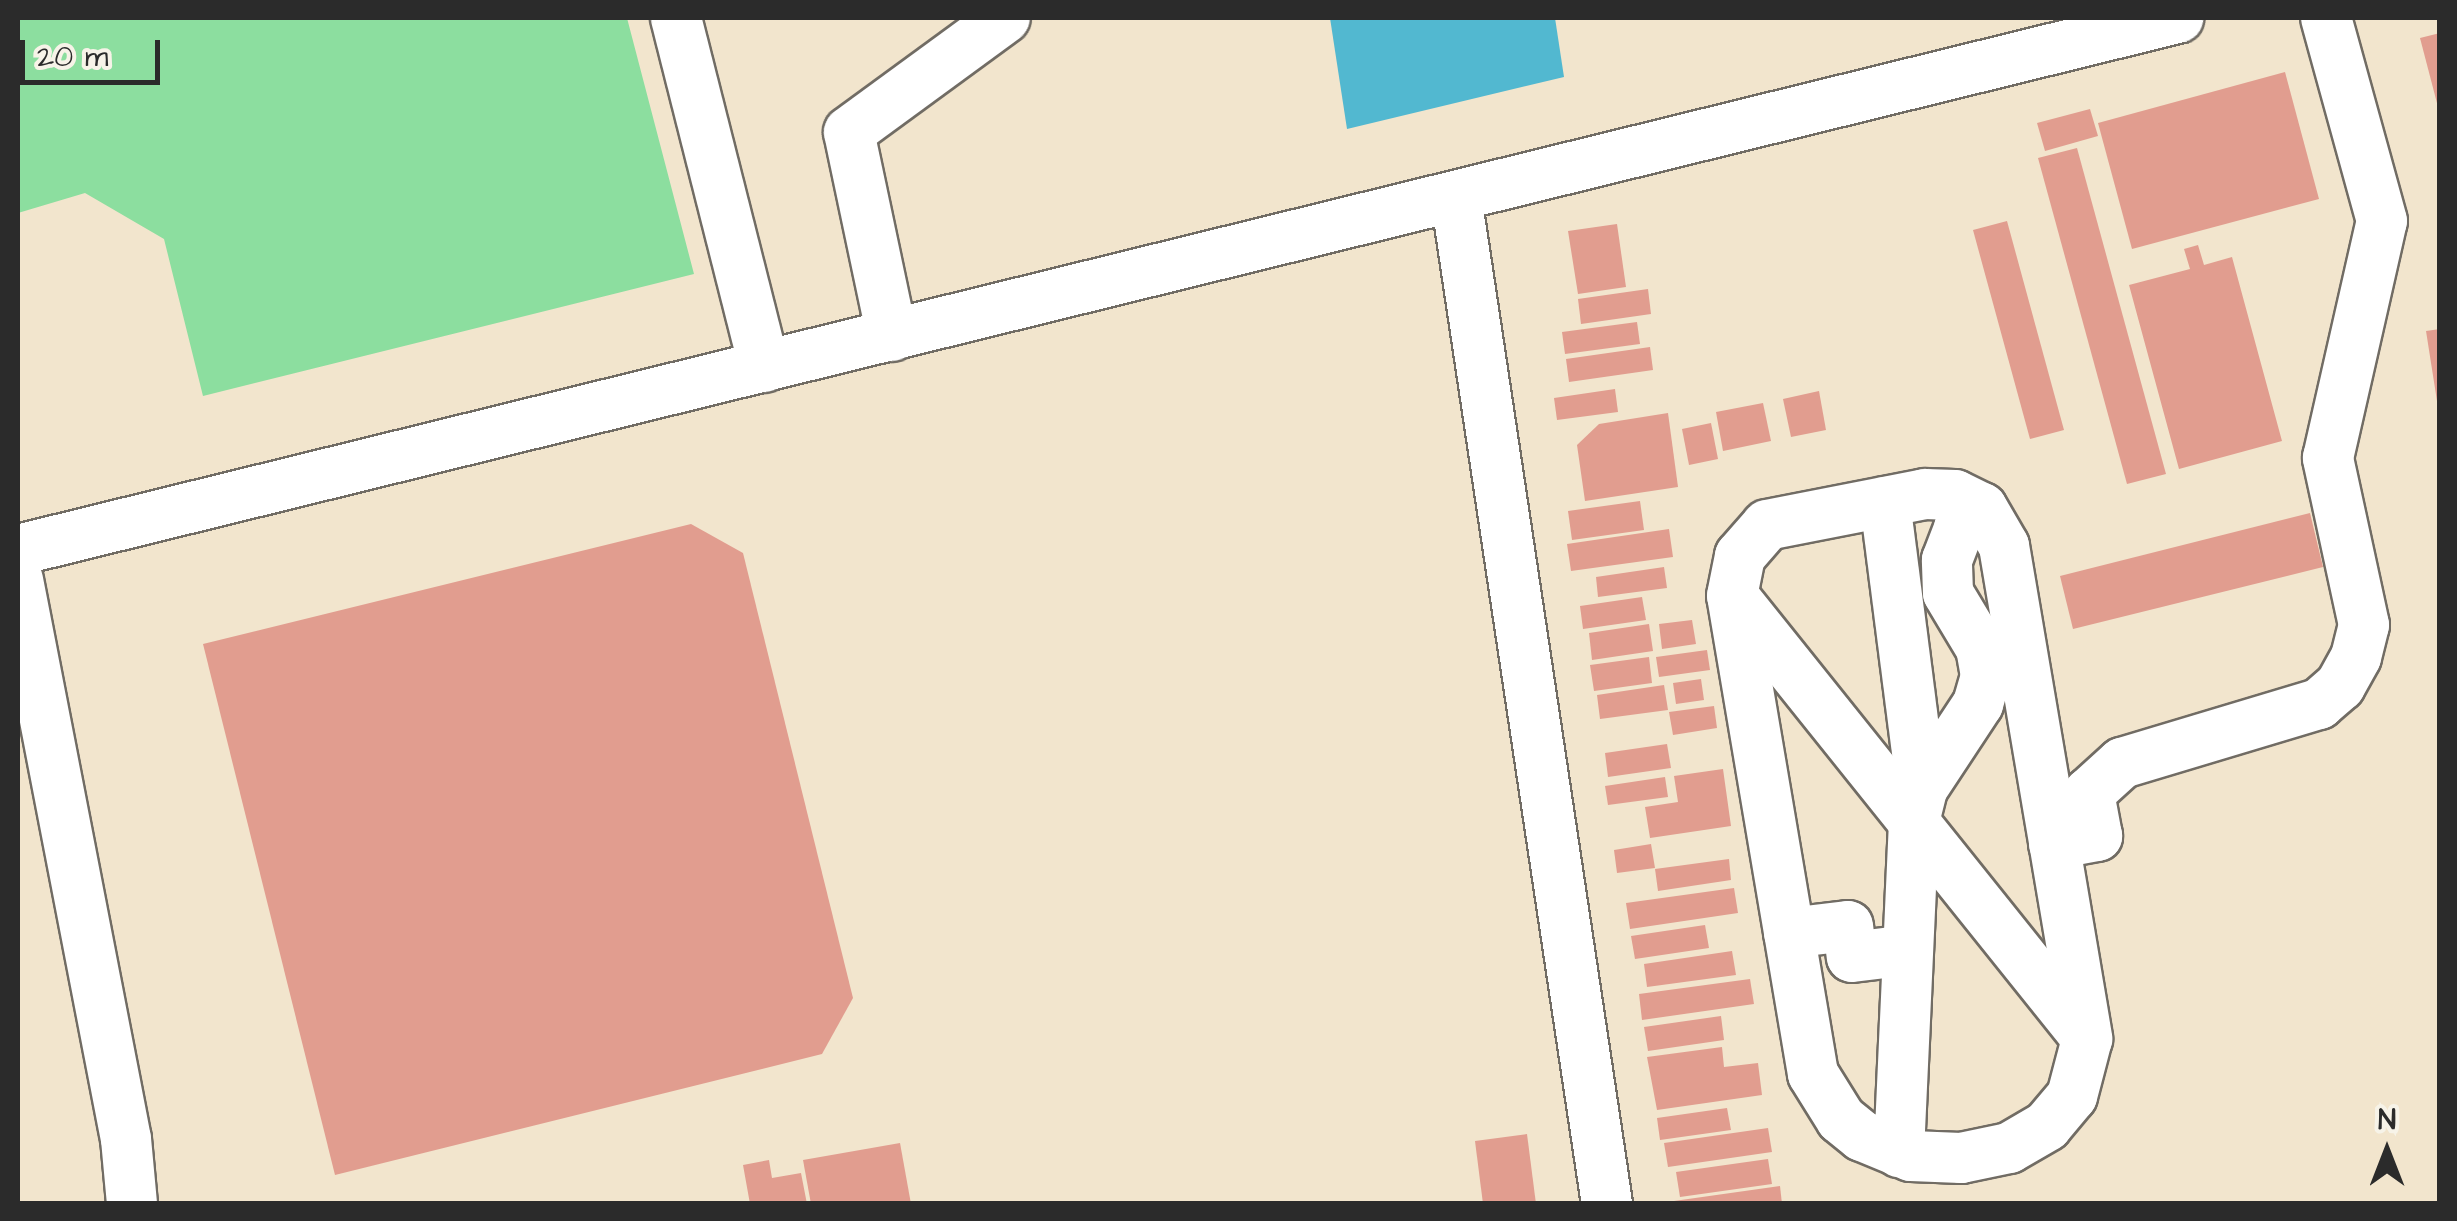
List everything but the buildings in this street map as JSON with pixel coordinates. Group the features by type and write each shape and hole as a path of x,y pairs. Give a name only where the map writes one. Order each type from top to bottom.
{"street":[{"path":"676,18 764,367"},
{"path":"892,336 849,132 1005,18"},
{"path":"18,550 1456,197 2107,26 2178,18"},
{"path":"2054,844 2097,836 2088,793 2122,763 2319,704 2340,686 2356,657 2364,625 2328,458 2382,222 2326,18"},
{"path":"1456,197 1608,1204"},
{"path":"1941,493 1982,508 2004,546 2054,844 2087,1039 2072,1096 2031,1138 1961,1158 1899,1152 1841,1119 1813,1074 1732,596 1740,556 1766,526 1941,493"},
{"path":"1886,502 1918,806 1899,1152"},
{"path":"1918,806 1984,690 1981,648 1954,610 1945,577 1951,542 1982,508"},
{"path":"18,580 126,1139 132,1204"},
{"path":"1732,596 1918,806 2087,1039"},
{"path":"1789,933 1848,926 1852,957 1908,950"}],"green space":[{"path":"18,18 627,18 694,274 203,396 164,239 85,193 18,213"}],"water":[{"path":"1330,18 1555,18 1564,77 1347,129"}]}
